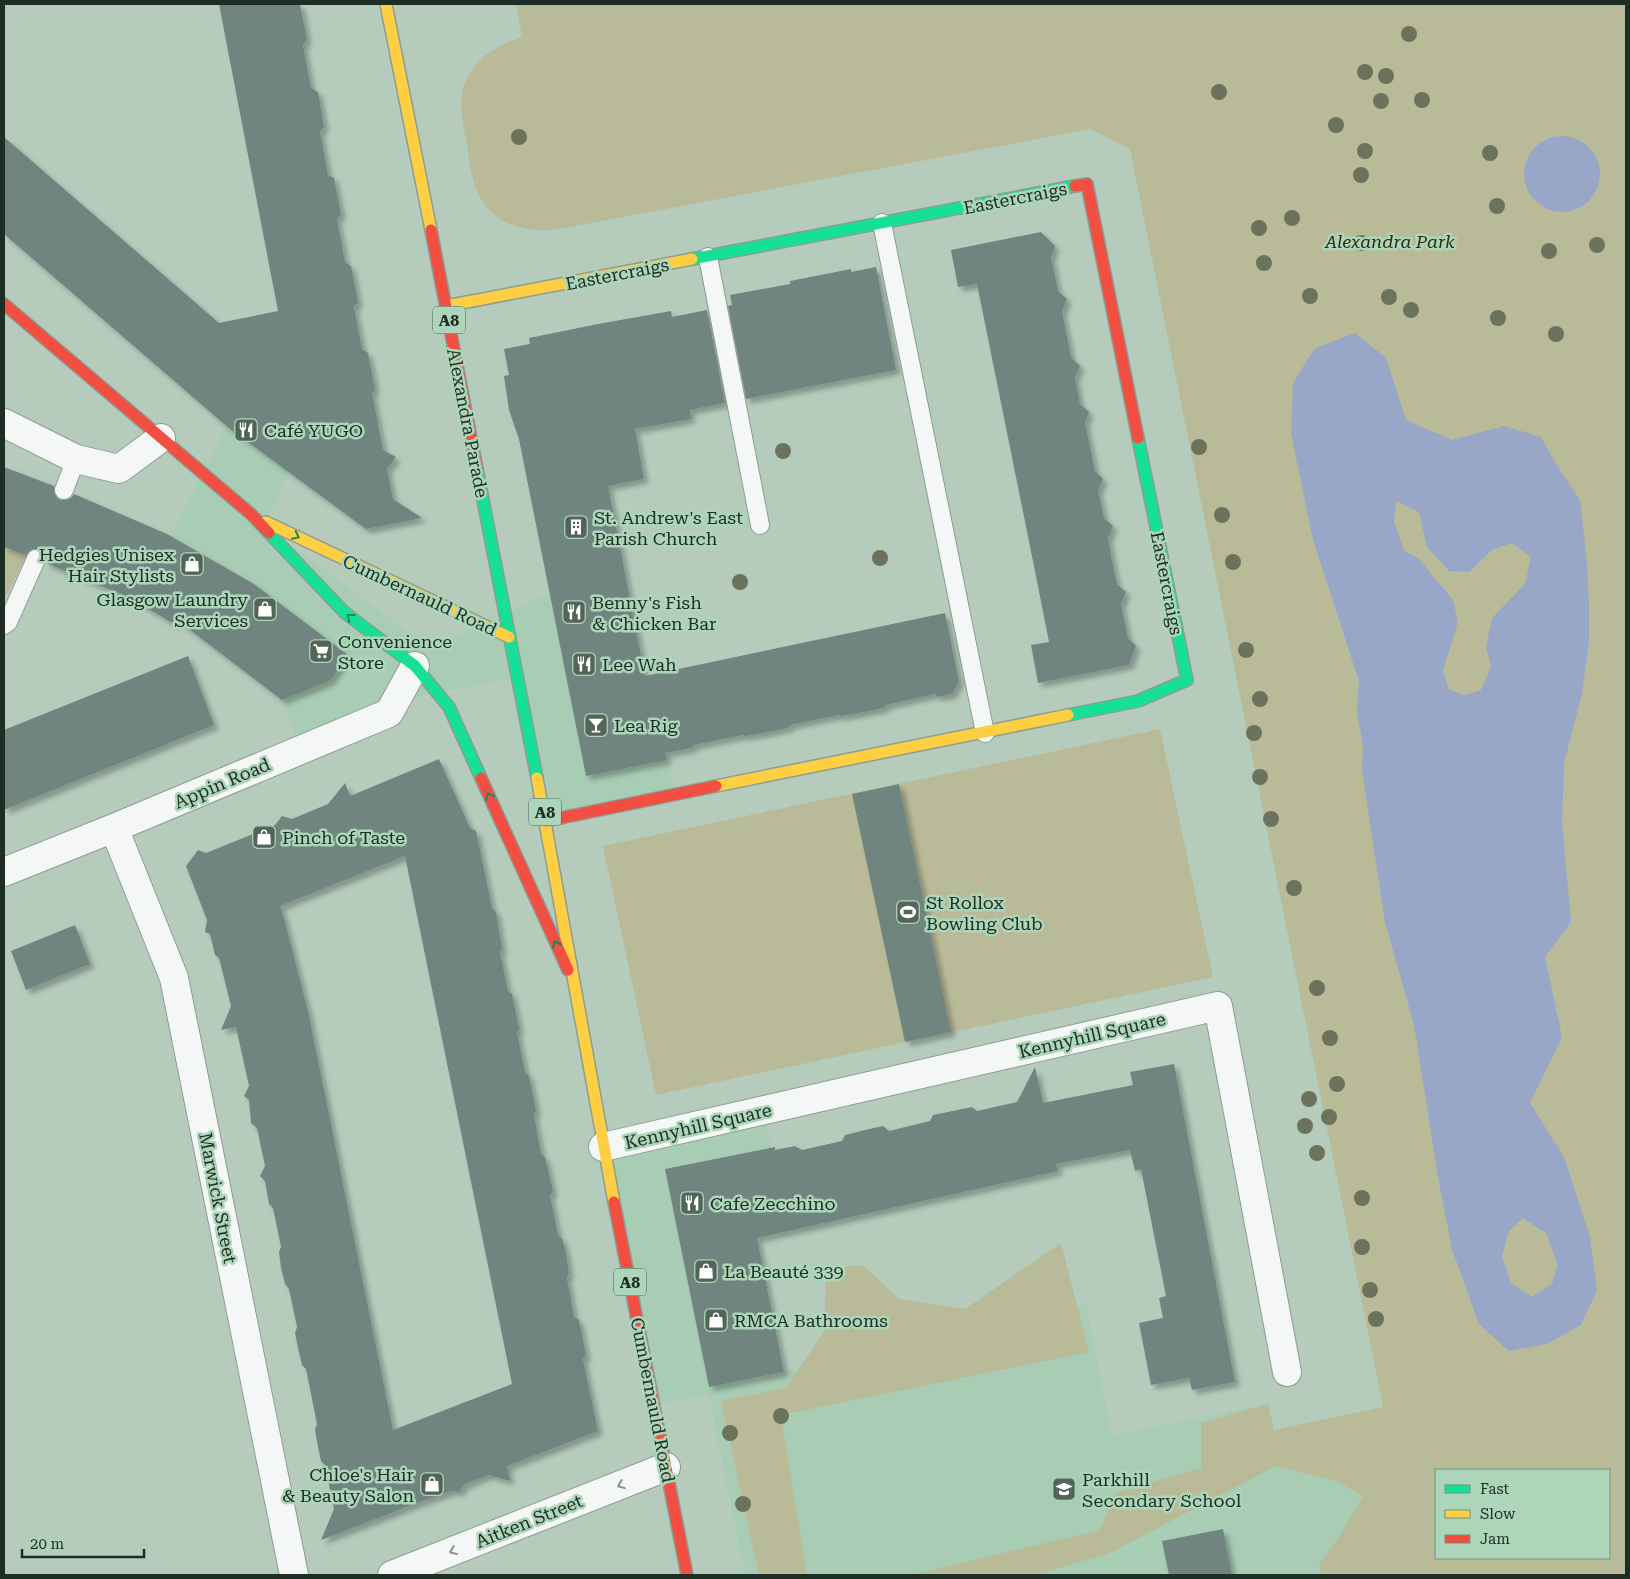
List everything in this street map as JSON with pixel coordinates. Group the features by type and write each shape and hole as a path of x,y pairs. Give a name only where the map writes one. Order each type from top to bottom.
{"main road":[{"name":"Alexandra Parade","path":"386,4 509,637"},
{"name":"Eastercraigs","path":"446,306 1087,184 1187,680 1138,701 985,733"},
{"name":"Cumbernauld Road","path":"4,304 252,515 344,612 415,666 449,707 576,989"},
{"name":"Cumbernauld Road","path":"252,515 509,637 546,821 603,1147 687,1575"},
{"path":"546,821 985,733"}],"street":[{"path":"4,423 76,459 119,469 161,438"},
{"name":"Appin Road","path":"4,872 389,713 415,666"},
{"name":"Marwick Street","path":"114,828 174,978 294,1575"},
{"name":"Kennyhill Square","path":"603,1147 1218,1006 1287,1372"},
{"name":"Aitken Street","path":"392,1575 666,1467"}],"lane":[{"path":"882,223 985,733"},
{"path":"708,257 760,525"},
{"path":"64,490 76,459"},
{"path":"4,625 8,622 36,558"}],"shaded area":[{"path":"228,424 295,453 266,526 429,648 590,575 661,716 675,796 542,823 513,678 388,703 297,740 283,704 294,663 153,571"},
{"name":"Parkhill Secondary School","path":"762,1112 781,1185 710,1205 747,1381 1086,1304 1112,1435 1268,1404 1274,1430 1383,1407 1411,1543 1319,1565 1321,1575 745,1575 709,1395 648,1405 598,1148"}],"green space":[{"name":"Alexandra Park","path":"516,4 1626,4 1626,1575 1321,1575 1319,1565 1340,1535 1363,1496 1339,1482 1276,1466 1108,1554 1033,1575 911,1575 1100,1530 1115,1493 1201,1468 1201,1423 1268,1404 1274,1430 1383,1407 1130,149 1091,129 559,229 533,230 521,228 499,218 490,211 476,189 470,167 461,108 463,90 470,73 486,55 506,43 522,37"},
{"path":"4,547 27,555 4,600"},
{"name":"St Rollox Bowling Club","path":"1160,729 1213,977 656,1095 603,846"},
{"path":"1061,1243 1089,1352 781,1415 807,1575 759,1575 721,1401 786,1388 824,1332 826,1269 863,1265 899,1299 965,1309"}],"water":[{"path":"1562,136 1576,139 1589,147 1597,160 1600,174 1597,188 1589,201 1576,209 1562,212 1548,209 1535,201 1527,188 1524,174 1527,160 1535,147 1548,139"},
{"path":"1355,333 1386,358 1406,420 1452,440 1504,426 1541,437 1580,500 1586,553 1589,641 1582,694 1564,763 1562,823 1571,922 1545,957 1562,1037 1530,1103 1564,1157 1590,1237 1597,1290 1581,1325 1547,1344 1509,1351 1479,1324 1452,1249 1438,1177 1414,1025 1385,922 1362,770 1363,745 1357,713 1359,681 1313,540 1291,433 1293,383 1314,349","holes":["1396,501 1419,512 1427,547 1449,571 1469,572 1493,549 1512,543 1531,557 1525,584 1492,618 1486,647 1491,666 1481,690 1465,695 1449,690 1443,670 1458,622 1453,600 1418,558 1404,551 1394,522","1523,1218 1546,1233 1558,1265 1552,1284 1532,1297 1511,1283 1502,1257 1508,1232"]}],"building":[{"path":"219,4 300,4 307,40 303,45 311,88 318,92 324,127 320,132 328,175 334,178 341,214 337,219 345,262 351,266 358,302 354,307 362,349 368,353 375,390 372,393 383,450 396,457 387,469 393,499 422,518 366,529 230,429 4,234 4,137 219,323 278,311"},
{"path":"1041,232 1055,246 1051,257 1058,291 1067,299 1062,311 1071,357 1080,366 1075,377 1080,404 1089,412 1085,423 1095,471 1103,479 1098,491 1104,518 1113,526 1108,538 1112,561 1117,584 1126,592 1121,604 1128,638 1136,646 1129,665 1038,683 1031,645 1049,642 1036,576 977,284 958,287 951,250"},
{"path":"876,267 896,370 746,399 728,306 732,305 730,295 790,284 790,281 851,269 851,272"},
{"path":"707,310 725,403 690,410 691,419 635,429 644,479 608,486 645,676 945,613 959,682 952,694 938,697 935,694 886,705 884,708 839,715 790,725 788,728 694,745 692,748 665,753 667,760 586,776 519,439 509,410 504,376 509,375 504,349 530,344 529,338 598,324 671,311 672,317"},
{"path":"4,467 54,486 56,497 60,500 71,498 74,494 167,534 254,584 348,655 330,681 282,700 173,617 176,625 130,598 46,563 45,553 40,549 30,550 26,555 4,547"},
{"path":"188,656 214,725 4,810 4,730"},
{"path":"439,759 470,828 476,831 492,908 496,912 502,948 500,952 508,991 512,994 525,1072 529,1076 536,1110 534,1115 541,1154 545,1157 553,1191 550,1196 558,1235 562,1239 566,1252 569,1273 567,1278 574,1317 579,1320 586,1355 583,1359 598,1431 507,1466 510,1481 489,1475 465,1484 459,1492 452,1491 425,1500 321,1540 334,1509 325,1465 321,1461 318,1447 315,1430 317,1424 306,1369 302,1365 295,1333 297,1327 289,1289 285,1284 281,1268 279,1252 281,1247 273,1208 269,1204 265,1181 260,1176 265,1166 257,1128 251,1123 249,1100 244,1096 249,1086 236,1027 221,1030 231,1006 219,958 215,955 210,934 205,932 207,920 186,866 198,850 206,853 275,825 282,816 292,819 328,804 345,783 350,796","holes":["405,856 512,1384 393,1430 308,1011 280,906"]},
{"path":"899,784 951,1032 905,1042 852,794"},
{"path":"75,925 90,964 26,990 11,951"},
{"path":"1174,1064 1235,1382 1192,1390 1189,1378 1151,1385 1139,1323 1163,1318 1159,1298 1166,1296 1141,1169 1135,1171 1130,1150 1056,1164 1058,1171 757,1238 784,1372 709,1387 665,1169 775,1147 775,1150 795,1146 802,1150 842,1141 845,1135 865,1130 883,1126 889,1131 930,1121 933,1115 972,1107 977,1111 1017,1102 1035,1067 1043,1103 1133,1085 1130,1072"},
{"path":"1223,1529 1232,1575 1169,1575 1162,1541"}],"traffic: fast":[{"path":"692,259 1075,186"},
{"path":"1068,715 1138,701 1187,680 1138,438"},
{"path":"477,469 537,778"},
{"path":"269,533 344,612 415,666 449,707 481,778"}],"traffic: slow":[{"path":"386,4 431,230"},
{"path":"446,306 692,259"},
{"path":"266,522 509,637"},
{"path":"716,786 1068,715"},
{"path":"537,778 614,1202"}],"traffic: jam":[{"path":"1075,186 1087,184 1138,438"},
{"path":"431,230 477,469"},
{"path":"4,304 252,515 269,533"},
{"path":"481,778 568,970"},
{"path":"546,821 716,786"},
{"path":"614,1202 687,1575"}],"place":[{"name":"Café YUGO","path":"246,430"},
{"name":"St. Andrew's East Parish Church","path":"576,527"},
{"name":"Hedgies Unisex Hair Stylists","path":"192,564"},
{"name":"Glasgow Laundry Services","path":"265,609"},
{"name":"Benny's Fish & Chicken Bar","path":"574,612"},
{"name":"Convenience Store","path":"321,651"},
{"name":"Lee Wah","path":"584,664"},
{"name":"Lea Rig","path":"596,725"},
{"name":"Pinch of Taste","path":"264,837"},
{"name":"St Rollox Bowling Club","path":"908,912"},
{"name":"Cafe Zecchino","path":"692,1203"},
{"name":"La Beauté 339","path":"706,1271"},
{"name":"RMCA Bathrooms","path":"716,1320"},
{"name":"Chloe's Hair & Beauty Salon","path":"432,1484"},
{"name":"Parkhill Secondary School","path":"1064,1489"}]}
